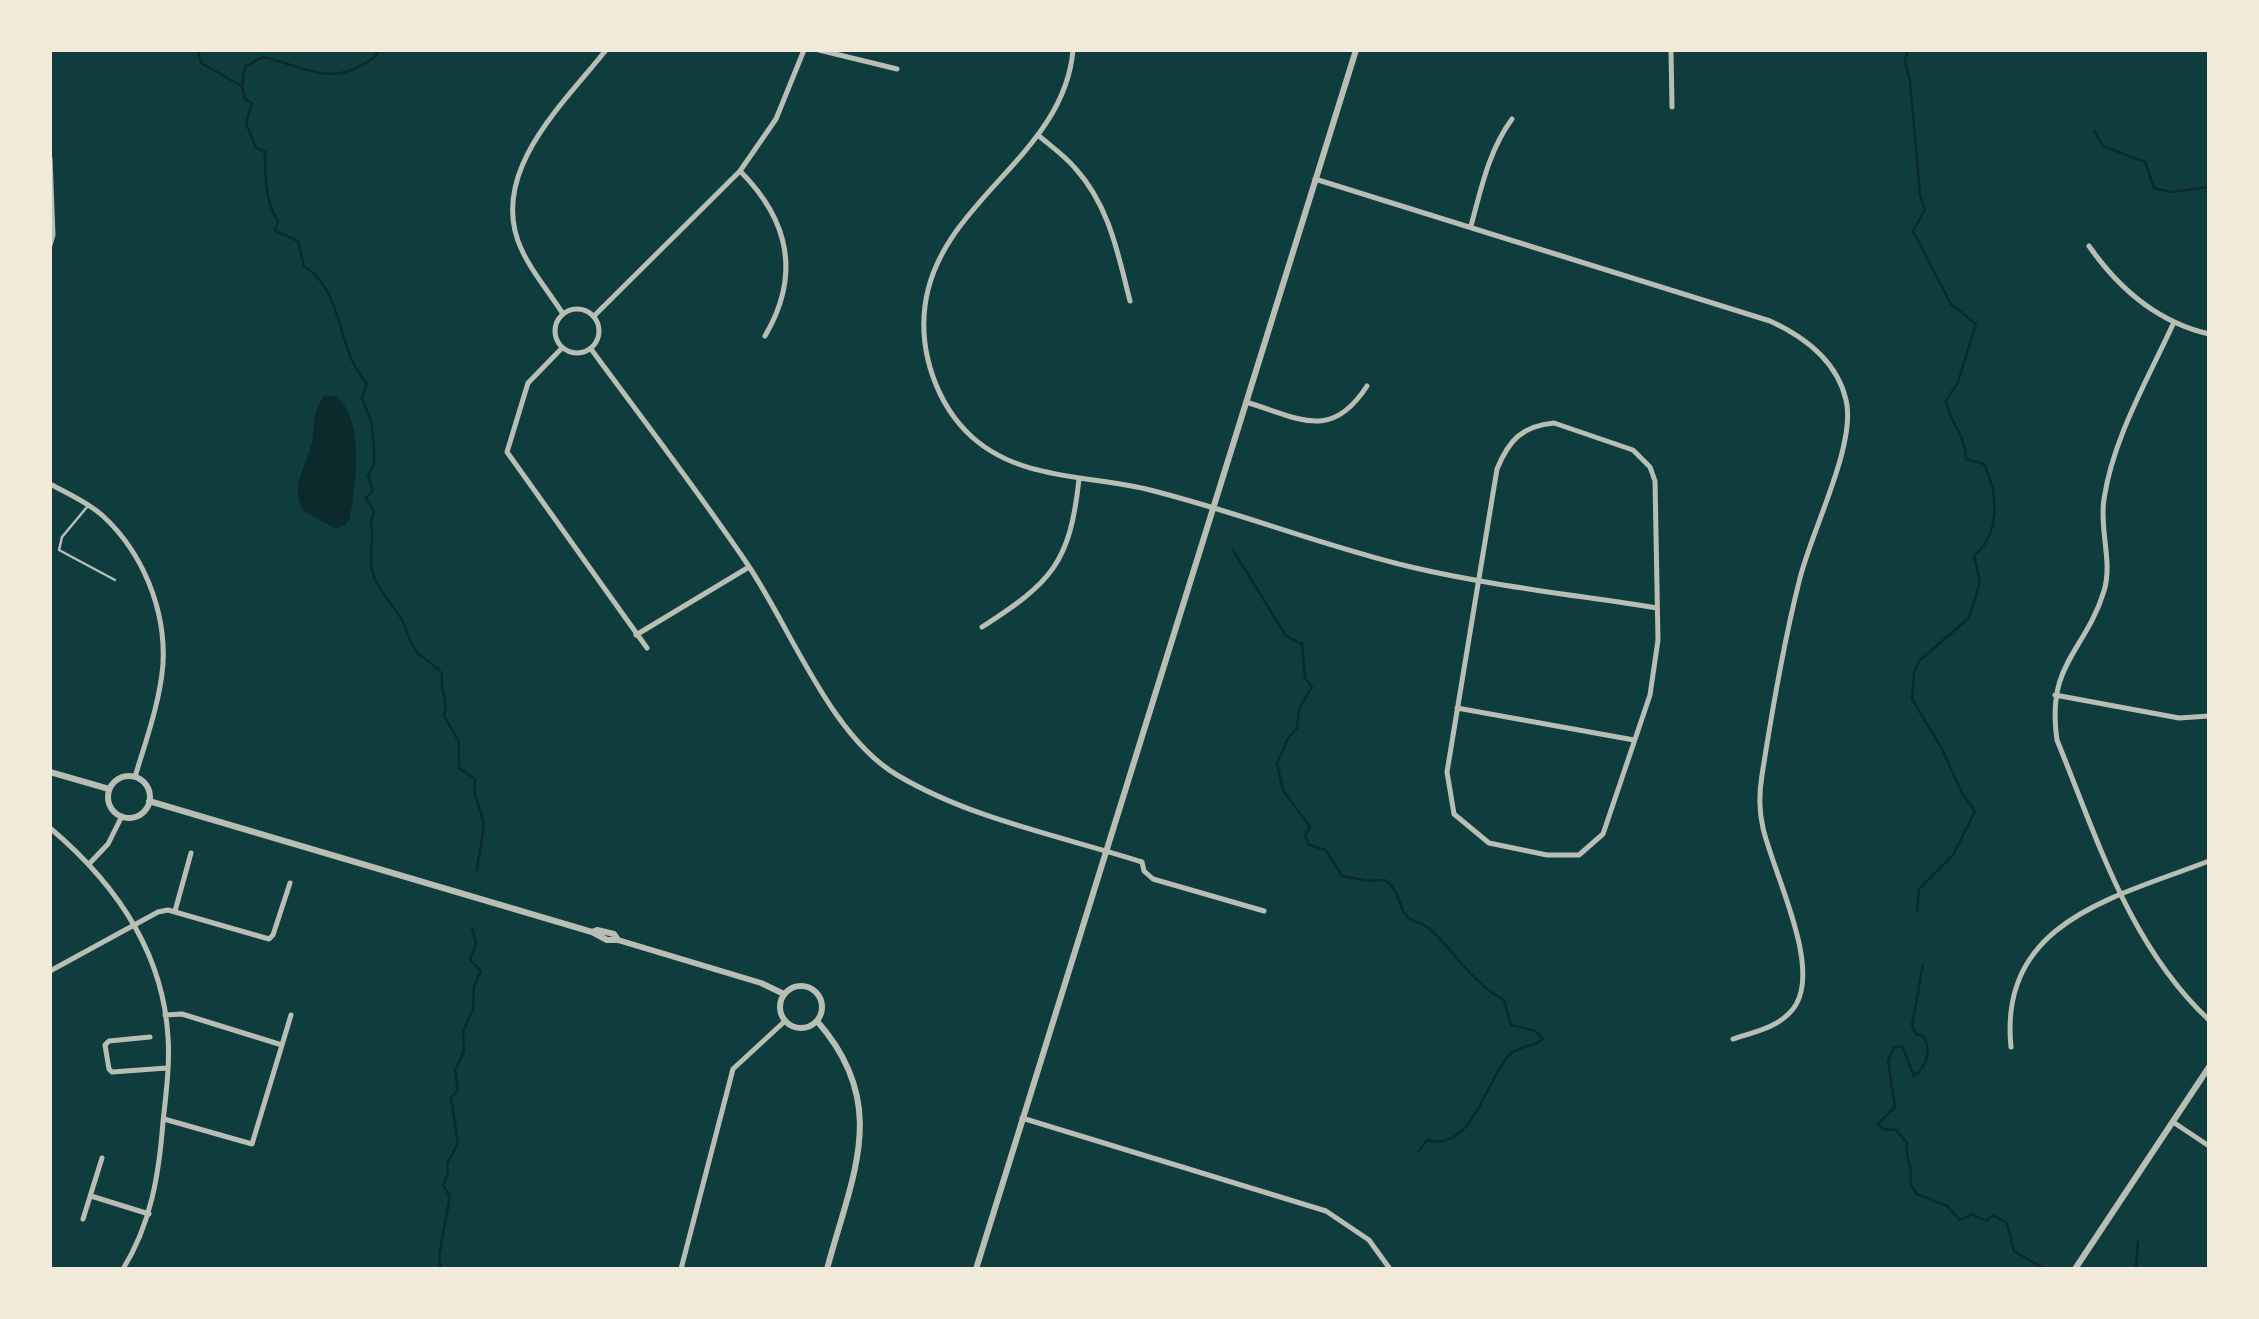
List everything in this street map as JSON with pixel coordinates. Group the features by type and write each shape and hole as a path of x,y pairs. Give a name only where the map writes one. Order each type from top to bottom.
{"street":[{"path":"564,314 520,245 513,226 512,200 530,150 606,50"},
{"path":"594,316 740,171 776,119 804,50"},
{"path":"819,50 897,69"},
{"path":"1073,50 1066,88 1038,136 943,250 933,274 925,307 929,363 943,400 973,438 1006,460 1039,471 1146,489 1410,567 1658,608"},
{"path":"976,1269 1356,50"},
{"path":"1670,50 1672,107"},
{"path":"1471,226 1490,161 1512,119"},
{"path":"1038,136 1075,168 1100,202 1112,230 1130,301"},
{"path":"50,158 50,246"},
{"path":"740,171 768,202 782,232 784,286 780,310 764,336"},
{"path":"1315,179 1784,327 1817,349 1846,397 1848,430 1798,583 1761,780 1762,827 1804,961 1804,986 1795,1008 1780,1022 1733,1039"},
{"path":"2090,246 2128,293 2152,311 2209,334"},
{"path":"578,309 594,316 600,330 592,348 579,354 562,348 555,332 564,314 578,309"},
{"path":"2174,322 2110,465 2103,504 2108,571 2105,588 2060,675 2055,695 2057,740 2121,895 2160,965 2209,1020"},
{"path":"562,348 528,383 507,452 647,648"},
{"path":"592,348 749,567 831,706 860,742 894,773 988,814 1142,862 1154,880 1264,911"},
{"path":"1246,402 1313,422 1336,420 1353,408 1367,386"},
{"path":"1554,423 1633,450 1650,467 1656,493 1658,608 1650,695 1602,834 1579,855 1546,855 1489,843 1454,814 1448,768 1497,469 1506,446 1518,434 1534,425 1554,423"},
{"path":"982,626 1023,601 1056,566 1068,540 1078,479"},
{"path":"50,484 102,514 142,566 155,602 162,636 162,666 135,777"},
{"path":"636,634 749,567"},
{"path":"2055,695 2179,718 2209,716"},
{"path":"1458,708 1634,740"},
{"path":"50,772 110,790"},
{"path":"135,777 147,786 149,801 136,816 122,816 112,808 110,790 120,778 135,777"},
{"path":"149,801 592,932 614,934 618,940 761,982 784,994"},
{"path":"89,864 108,844 122,816"},
{"path":"50,828 89,864 134,925 155,968 166,1015 164,1119 148,1214 124,1269"},
{"path":"174,911 191,853"},
{"path":"2011,1047 2014,996 2033,953 2066,920 2209,861"},
{"path":"50,971 158,912 174,911 269,939 290,883"},
{"path":"802,986 815,990 823,1009 817,1022 801,1028 785,1021 780,1004 784,994 802,986"},
{"path":"166,1015 182,1014 282,1045"},
{"path":"164,1119 252,1144 291,1016"},
{"path":"680,1269 733,1069 785,1021"},
{"path":"817,1022 835,1042 850,1070 860,1102 862,1127 828,1269"},
{"path":"150,1036 109,1040 105,1044 109,1069 112,1072 167,1068"},
{"path":"2075,1269 2209,1067"},
{"path":"1022,1118 1326,1211 1369,1240 1390,1269"},
{"path":"2172,1122 2209,1146"},
{"path":"83,1219 102,1158"},
{"path":"91,1196 148,1214"}],"lane":[{"path":"88,506 62,536 59,550 115,580"}],"water":[{"path":"324,396 336,396 345,407 355,436 356,471 350,518 336,529 304,511 298,494 316,412"}],"waterway":[{"path":"198,50 201,63 240,85"},
{"path":"379,50 362,65 337,74 313,72 263,57 245,67 242,86 245,99 252,103 246,123 256,148 265,152 268,196 278,221 275,231 298,241 304,266 327,290 350,355 367,383 362,398 371,421 374,445 374,465 368,476 373,490 366,498 374,512 373,575 401,618 415,649 442,674 444,716 459,742 459,768 475,779 475,796 483,821 477,870"},
{"path":"1908,50 1905,61 1925,210 1913,231 1951,304 1976,324 1958,382 1946,401 1966,459 1984,464 1994,499 1989,536 1974,556 1980,582 1969,618 1919,661 1914,672 1912,699 1975,811 1953,855 1919,889 1917,911"},
{"path":"2094,130 2103,146 2145,162 2154,188 2171,192 2209,187"},
{"path":"1233,550 1286,636 1302,644 1305,678 1312,687 1299,709 1297,728 1288,738 1277,764 1283,790 1310,827 1305,835 1309,845 1326,850 1342,876 1385,880 1395,890 1409,918 1430,929 1473,976 1504,1000 1511,1025 1535,1031 1543,1039 1509,1055 1477,1111 1456,1136 1443,1141 1427,1140 1418,1152"},
{"path":"441,1269 439,1256 450,1196 443,1185 447,1164 458,1143 451,1098 458,1090 455,1071 464,1051 463,1032 473,1009 474,986 481,971 470,960 476,943 472,928"},
{"path":"1923,964 1912,1025 1916,1034 1924,1036 1927,1058 1914,1076 1902,1046 1894,1048 1888,1061 1895,1107 1878,1124 1883,1129 1896,1130 1907,1143 1910,1184 1917,1194 1947,1206 1960,1220 1972,1214 1986,1221 1993,1215 2007,1223 2014,1251 2045,1269"},
{"path":"2136,1269 2138,1242"}]}
